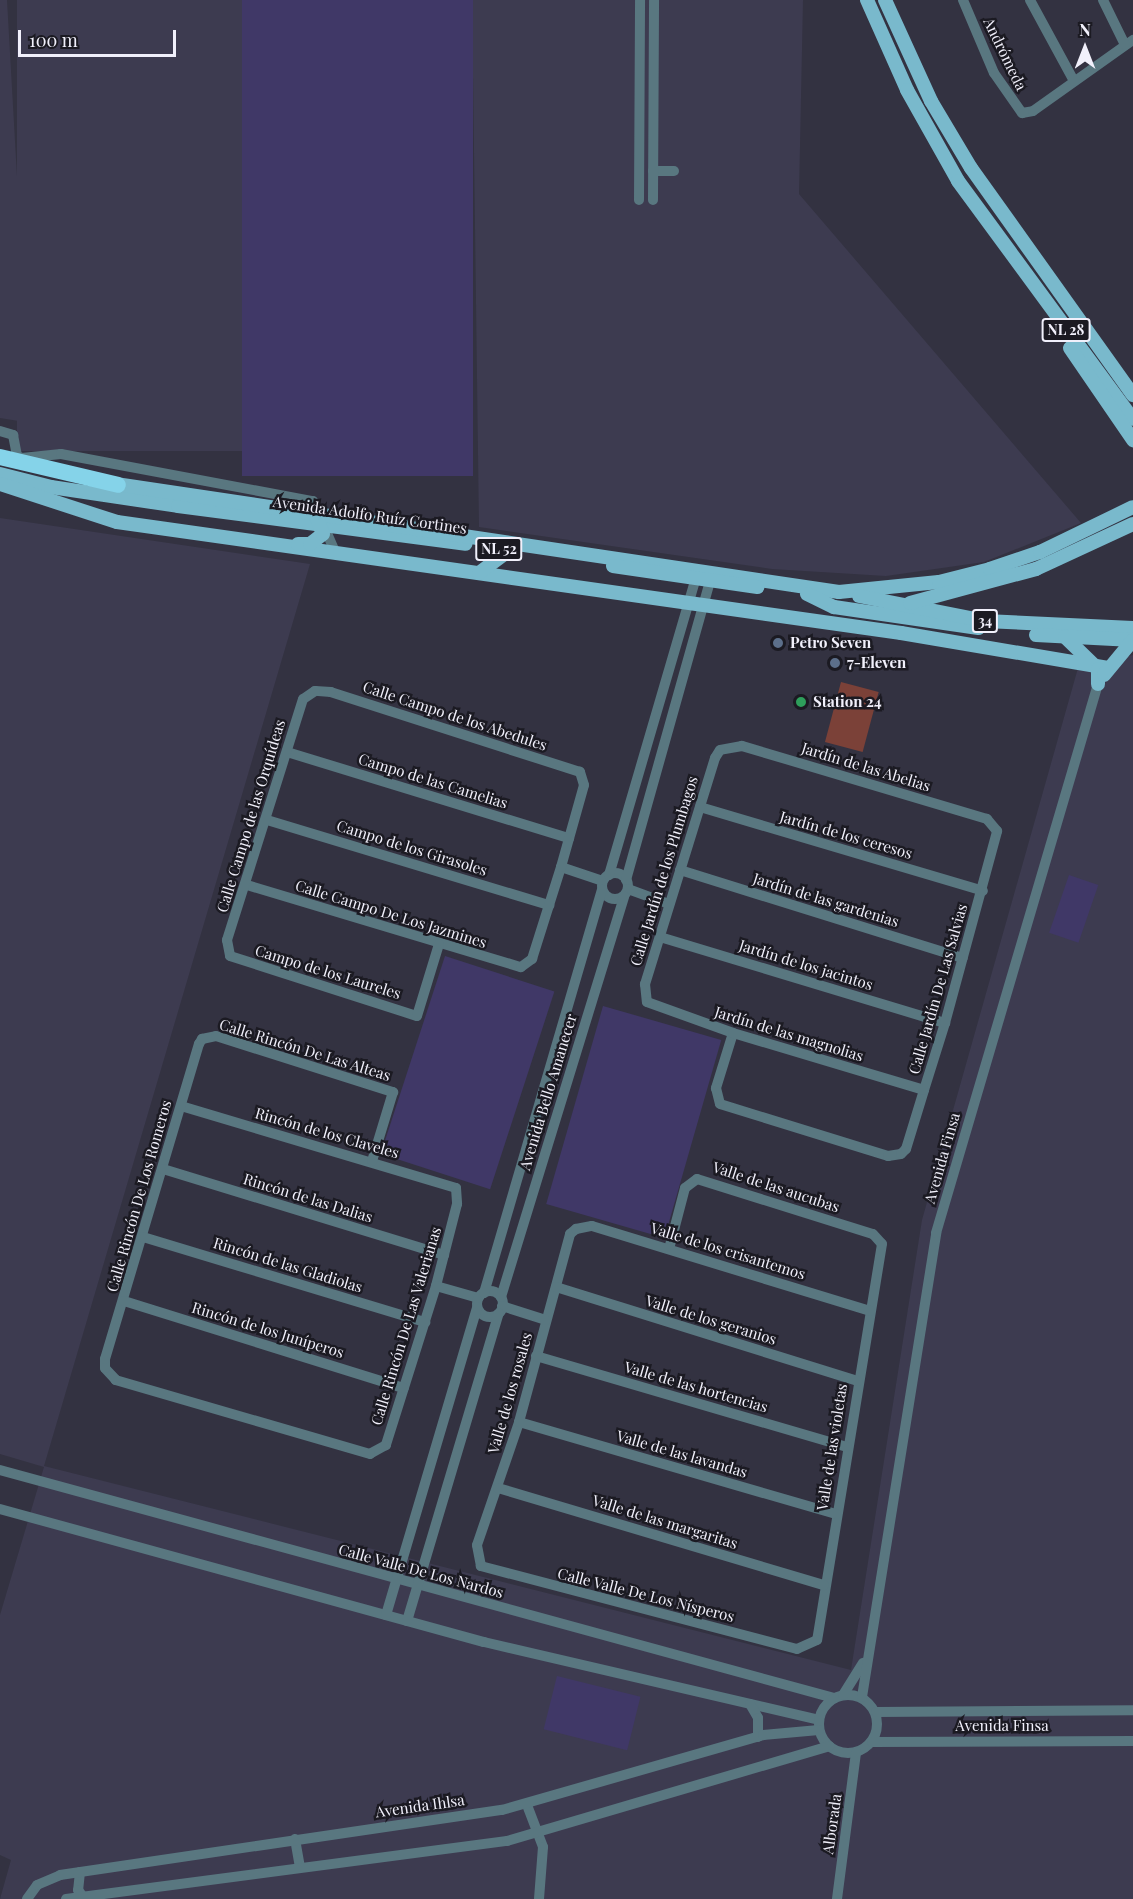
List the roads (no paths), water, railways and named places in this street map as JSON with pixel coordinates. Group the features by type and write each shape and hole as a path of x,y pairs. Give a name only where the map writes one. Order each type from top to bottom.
{"highway":[{"path":"0,456 118,484"}],"main road":[{"name":"NL 28","path":"867,0 907,90 958,181 1133,419"},
{"path":"885,0 931,101 971,168 1133,395"},
{"path":"1047,304 1086,375 1133,440"},
{"path":"0,463 177,494 288,508 314,515 322,521 839,592"},
{"name":"Avenida Adolfo Ruíz Cortines","path":"0,474 51,487 322,521 510,550 707,574 807,594 834,607 863,612 1065,637 1133,640"},
{"path":"0,484 100,518 234,540 479,573 706,608 901,633 1052,656 1103,669"},
{"name":"NL 52","path":"839,592 939,582 990,569 1040,552 1133,507"},
{"path":"234,540 310,544 323,534 322,521"},
{"name":"NL 52","path":"863,612 903,604 1036,569 1131,526"},
{"path":"479,573 510,550"},
{"name":"Avenida Adolfo Ruíz Cortines","path":"807,594 839,592 1026,625 1133,628"},
{"path":"901,633 936,622"},
{"path":"1065,637 1103,669"},
{"path":"1098,684 1103,669 1133,640"}],"street":[{"path":"639,200 640,0"},
{"path":"653,200 654,0"},
{"name":"Andrómeda","path":"963,0 994,73 1013,106 1028,113 1074,81"},
{"path":"1030,0 1074,81 1129,43 1103,0"},
{"path":"653,171 674,171"},
{"path":"0,431 13,435 17,456 22,458 51,453 132,466 313,501 336,554"},
{"name":"Avenida Bello Amanecer","path":"386,1614 429,1480 480,1299 546,1083 686,604 707,574"},
{"name":"Avenida Bello Amanecer","path":"407,1621 626,888 665,742 706,608 707,574"},
{"name":"Avenida Finsa","path":"862,1698 936,1233 1098,684"},
{"name":"Calle Campo de las Orquídeas","path":"231,956 227,940 247,885 303,699 315,691"},
{"name":"Calle Campo de los Abedules","path":"315,691 520,752 583,776 569,838"},
{"path":"656,707 674,712"},
{"path":"647,736 665,742"},
{"name":"Jardín de las Abelias","path":"720,750 742,746 987,819 997,831"},
{"name":"Calle Jardín de los Plumbagos","path":"647,1002 645,984 720,750"},
{"name":"Campo de las Camelias","path":"287,752 569,838"},
{"name":"Jardín de los ceresos","path":"700,807 983,891"},
{"name":"Campo de los Girasoles","path":"267,820 549,905"},
{"name":"Calle Jardín De Las Salvias","path":"733,1033 716,1088 720,1104 888,1156 901,1154 945,1023 983,891 997,831"},
{"path":"549,905 569,838"},
{"path":"561,867 669,904"},
{"name":"Jardín de las gardenias","path":"680,870 963,958"},
{"path":"605,882 614,899 626,888"},
{"name":"Calle Campo De Los Jazmines","path":"247,885 513,967 527,964 549,905"},
{"name":"Jardín de los jacintos","path":"660,937 945,1023"},
{"name":"Campo de los Laureles","path":"231,956 417,1016 439,944"},
{"name":"Jardín de las magnolias","path":"647,1002 733,1033 924,1090"},
{"name":"Calle Rincón De Las Alteas","path":"207,1036 393,1092 372,1161"},
{"name":"Calle Rincón De Los Romeros","path":"207,1036 199,1044 105,1368 116,1380 370,1454"},
{"path":"546,1083 565,1088"},
{"name":"Rincón de los Claveles","path":"181,1106 448,1184 458,1196"},
{"path":"539,1106 558,1113"},
{"name":"Rincón de las Dalias","path":"163,1169 444,1255"},
{"name":"Valle de las aucubas","path":"669,1249 685,1188 697,1179 873,1234 882,1244"},
{"name":"Calle Rincón De Las Valerianas","path":"370,1454 386,1444 436,1286 458,1196"},
{"name":"Valle de los crisantemos","path":"576,1228 592,1226 870,1311"},
{"name":"Valle de los rosales","path":"480,1566 477,1545 519,1422 546,1320 576,1228"},
{"name":"Rincón de las Gladiolas","path":"143,1237 425,1322"},
{"name":"Valle de las violetas","path":"805,1648 817,1640 824,1585 882,1244"},
{"path":"436,1286 480,1299 493,1292 501,1306 546,1320"},
{"name":"Valle de los geranios","path":"556,1287 858,1381"},
{"path":"480,1299 489,1317 501,1306"},
{"name":"Rincón de los Juníperos","path":"124,1300 404,1388"},
{"name":"Valle de las hortencias","path":"536,1356 847,1447"},
{"name":"Valle de las lavandas","path":"519,1422 836,1514"},
{"name":"Calle Valle De Los Nardos","path":"0,1470 397,1582 839,1696"},
{"path":"429,1480 449,1485"},
{"name":"Valle de las margaritas","path":"498,1488 824,1585"},
{"path":"421,1506 440,1511"},
{"path":"0,1509 407,1621 750,1704 819,1725 829,1746"},
{"name":"Calle Valle De Los Nísperos","path":"480,1566 805,1648"},
{"name":"Avenida Finsa","path":"839,1696 868,1652"},
{"path":"66,1899 300,1869 540,1834 829,1746 856,1752 872,1742 878,1723 876,1712 862,1698 839,1696 819,1725"},
{"path":"750,1704 758,1718 758,1737"},
{"name":"Avenida Finsa","path":"876,1712 1133,1710"},
{"name":"Avenida Ihlsa","path":"27,1899 48,1879 80,1872 527,1804 758,1737 819,1725"},
{"name":"Avenida Finsa","path":"872,1742 1133,1741"},
{"name":"Alborada","path":"837,1899 856,1752"},
{"path":"527,1804 540,1834 544,1860 538,1899"},
{"path":"295,1839 300,1869"},
{"path":"80,1872 78,1890 83,1897"}],"place":[{"name":"Petro Seven","path":"778,643"},
{"name":"7-Eleven","path":"835,663"},
{"name":"Station 24","path":"801,702"}]}
